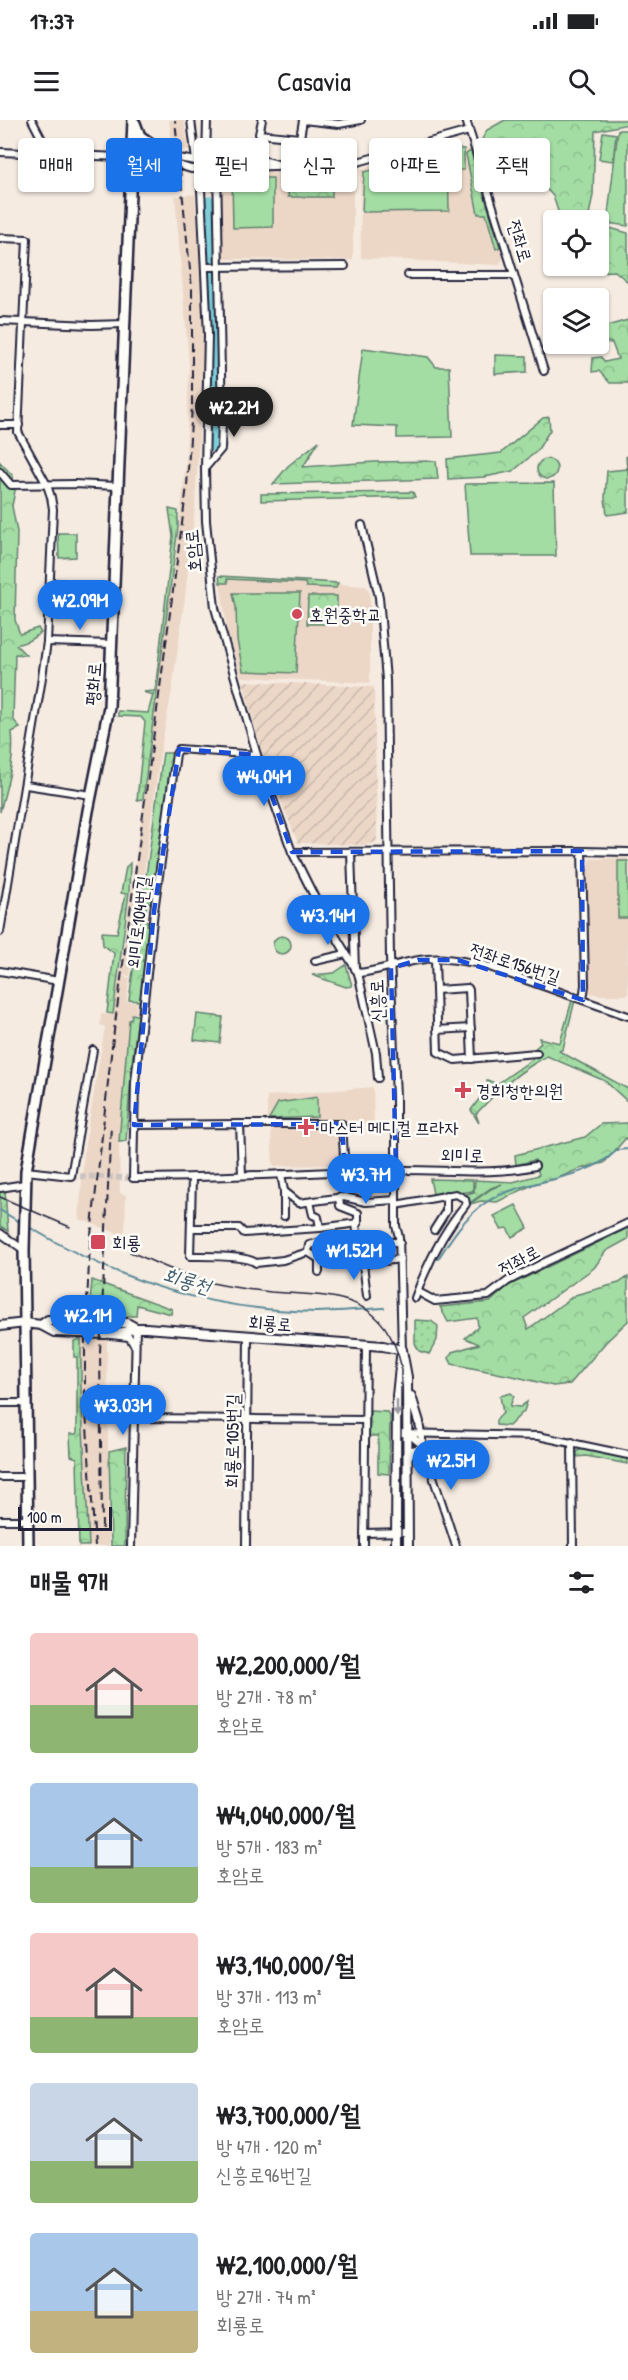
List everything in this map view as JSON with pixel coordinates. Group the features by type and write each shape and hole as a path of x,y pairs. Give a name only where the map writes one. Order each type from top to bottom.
{"main road":[{"path":"133,120 144,138"},
{"name":"평화로","path":"132,138 133,120"},
{"name":"평화로","path":"24,1250 26,1171 91,795 107,720 130,192"},
{"path":"24,1250 28,1546"}],"street":[{"path":"32,120 41,138"},
{"name":"호암로","path":"190,120 194,147"},
{"path":"207,120 207,138"},
{"path":"262,120 259,134 300,138 303,120 339,124 362,120"},
{"name":"전좌로","path":"466,120 544,371"},
{"path":"357,162 470,131"},
{"path":"0,152 18,152"},
{"path":"269,162 281,164"},
{"path":"269,166 277,164"},
{"name":"호암로","path":"201,192 208,335 204,469 206,521 215,608 257,755 292,852 326,920 357,971 376,1053 378,1078"},
{"path":"204,469 221,449 222,335 218,192"},
{"path":"0,238 27,239 18,432 47,485 53,509 47,642 26,785 0,932"},
{"path":"206,267 345,266"},
{"path":"408,275 514,275"},
{"path":"0,321 125,324"},
{"path":"208,335 222,335"},
{"path":"0,424 19,425"},
{"path":"0,472 11,485 117,486"},
{"name":"신흥로","path":"362,525 381,609 385,649 396,1202 400,1242 402,1350"},
{"path":"47,642 112,644"},
{"name":"외미로104번길","path":"133,1178 135,1082 153,923 176,753 179,749 257,755"},
{"path":"26,785 91,795"},
{"path":"582,851 585,975 583,1000"},
{"path":"292,852 628,852"},
{"path":"351,852 357,971"},
{"path":"315,961 346,954"},
{"path":"435,959 438,1052 455,1060 537,1053"},
{"name":"전좌로156번길","path":"357,971 391,968 418,960 435,959 481,964 628,1016"},
{"path":"0,970 59,981"},
{"path":"436,990 468,988 472,1059"},
{"path":"437,1030 471,1028"},
{"path":"26,1171 71,1176 93,1050"},
{"path":"240,1124 242,1175"},
{"path":"134,1125 342,1124 345,1172"},
{"name":"외미로","path":"133,1178 396,1170 509,1171 535,1166"},
{"path":"281,1174 284,1216"},
{"path":"192,1178 190,1256 230,1256 252,1259 256,1263 283,1260 308,1252 319,1258 319,1272"},
{"path":"0,1188 25,1184"},
{"path":"284,1191 299,1203 339,1197 366,1202 423,1201 456,1194 465,1199 466,1204 452,1220 426,1268 415,1298"},
{"path":"434,1230 446,1211 446,1195"},
{"path":"339,1197 340,1206 358,1213 353,1261 363,1264 400,1259"},
{"path":"310,1202 313,1215 318,1217 320,1228"},
{"name":"전좌로","path":"422,1293 435,1301 488,1296 508,1281 628,1222"},
{"path":"191,1228 239,1228 244,1233 356,1223"},
{"path":"0,1233 24,1250"},
{"path":"308,1252 309,1245 317,1243 400,1242"},
{"path":"363,1264 367,1296"},
{"name":"회룡로","path":"41,1325 48,1320 127,1323 136,1328"},
{"name":"회룡로","path":"0,1326 25,1323 41,1325 54,1332 105,1334 136,1328 366,1345 402,1350"},
{"path":"130,1546 136,1328"},
{"path":"105,1334 129,1337 136,1348"},
{"name":"회룡로105번길","path":"246,1546 248,1336"},
{"path":"364,1546 366,1345"},
{"path":"402,1350 422,1433 423,1446 456,1546"},
{"path":"396,1546 397,1396 402,1350"},
{"path":"407,1377 408,1546"},
{"path":"0,1403 26,1403"},
{"path":"135,1418 365,1420"},
{"path":"419,1422 433,1433"},
{"path":"397,1433 515,1435 572,1442 628,1455"},
{"path":"408,1433 423,1446"},
{"path":"572,1442 573,1546"},
{"path":"408,1456 416,1450 428,1459"},
{"path":"0,1477 27,1477"},
{"path":"0,1520 28,1520"},
{"path":"364,1533 408,1532"}],"highlighted area":[{"path":"179,749 257,755 292,852 582,851 583,1000 458,960 418,960 391,968 396,1170 345,1172 342,1124 134,1125 154,911"}],"shaded area":[{"path":"169,120 184,120 189,150 182,150 182,138 171,138"},
{"path":"462,148 471,150 474,159 474,192 485,192 505,255 499,265 361,258 360,169 369,167 369,192 462,192"},
{"path":"269,168 281,168 281,192 353,192 353,260 221,259 220,192 269,192"},
{"path":"195,194 201,267 204,354 195,508 185,597 160,754 130,976 120,974 152,741 158,663 175,566 186,462 189,364 175,196"},
{"name":"호원중학교","path":"219,576 366,586 370,593 370,683 241,677 228,635"},
{"path":"243,681 374,687 377,839 375,843 364,845 298,843 263,757"},
{"path":"628,858 628,995 588,993 588,863 590,859"},
{"path":"119,975 130,978 126,1001 137,1003 136,1013 131,1014 129,1019 119,1143 120,1193 126,1195 125,1230 122,1235 79,1219 84,1151 105,1027 100,1025 101,1014 113,1015"},
{"name":"마스터 메디컬 프라자","path":"373,1087 374,1123 341,1123 343,1165 273,1166 271,1131 267,1120 267,1096"},
{"path":"80,1337 107,1339 109,1546 81,1546"}],"green space":[{"path":"505,120 628,120 628,124 595,131 593,195 590,210 558,210 549,192 550,138 483,138 487,130"},
{"path":"618,130 628,130 628,226 609,223"},
{"path":"603,132 616,134 613,161 599,159"},
{"path":"462,149 464,149 464,170 462,170"},
{"path":"471,151 474,161 474,192 483,192 500,247 496,249 486,214 478,214 466,154"},
{"path":"369,171 369,192 449,192 449,211 362,212 364,172"},
{"path":"269,178 273,178 273,227 233,228 232,192 269,192"},
{"path":"288,192 332,192 332,197 288,197"},
{"path":"609,228 628,233 628,282 615,271 609,271"},
{"path":"628,320 628,383 610,383 599,371 592,372 593,358 601,357 605,362 618,359 612,343 609,343 609,325"},
{"path":"363,348 428,357 436,367 449,367 452,437 397,438 397,427 353,425"},
{"path":"495,355 527,356 527,372 495,374"},
{"path":"549,417 550,430 537,451 513,471 485,477 448,479 447,459 501,453 543,418"},
{"path":"319,441 303,467 436,461 438,479 273,484 288,466"},
{"path":"628,456 628,512 607,515 605,498 607,471 627,469 626,457"},
{"path":"543,459 551,459 557,465 557,473 551,479 543,479 537,473 537,465"},
{"path":"0,462 13,476 15,491 12,506 17,532 15,620 20,634 38,628 41,633 16,645 26,655 15,654 13,719 20,728 12,732 11,764 0,812"},
{"path":"554,483 556,556 470,556 465,484"},
{"path":"413,492 415,497 261,501 261,494"},
{"path":"169,509 178,511 178,527 143,799 137,800 145,722 141,717 118,716 118,711 148,713 153,695 143,692 155,691 173,536"},
{"path":"58,533 76,533 76,557 59,558"},
{"path":"219,576 338,583 336,588 306,587 305,583 227,579 228,583 220,583"},
{"path":"55,579 70,580 69,602 54,602"},
{"path":"233,593 300,593 296,673 243,671 237,640 236,607"},
{"path":"308,596 337,596 337,624 307,624"},
{"path":"163,753 174,753 152,904 147,902 144,920 150,924 132,1063 126,1141 119,1142 129,1020 132,1014 138,1015 139,1001 129,1000"},
{"path":"618,861 628,861 628,918 618,918"},
{"path":"130,863 129,893 113,1014 107,1013 114,953 103,945 102,932 117,933 126,894 121,893 126,867"},
{"path":"278,936 286,936 291,941 289,952 278,954 273,949 273,941"},
{"path":"346,965 352,986 346,987 312,975 334,973"},
{"path":"572,1000 575,1000 563,1049 559,1051 628,1089 628,1102 605,1081 547,1056 518,1075 492,1097 476,1114 479,1123 471,1110 488,1087 487,1080 497,1084 540,1054 533,1050 541,1043 539,1038 560,1043"},
{"path":"197,1014 223,1017 220,1043 194,1040"},
{"path":"317,1097 317,1117 269,1119 278,1103"},
{"path":"628,1123 628,1139 626,1138 604,1163 579,1169 556,1179 536,1183 497,1202 481,1201 470,1204 502,1184 491,1188 468,1204 457,1193 433,1194 430,1179 473,1180 473,1191 460,1193 464,1195 474,1192 475,1180 513,1182 539,1175 535,1160 516,1165 515,1155 585,1137 601,1124"},
{"path":"0,1188 5,1190 8,1231 0,1226"},
{"path":"516,1205 528,1228 512,1237 507,1228 501,1229 494,1216"},
{"path":"628,1228 628,1239 606,1251 594,1268 524,1318 528,1329 575,1295 619,1283 628,1277 628,1321 606,1342 570,1384 553,1386 452,1364 449,1358 452,1352 479,1344 465,1338 478,1327 477,1318 448,1322 440,1307 490,1302 508,1286"},
{"path":"92,1280 172,1309 171,1314 137,1305 136,1316 89,1314"},
{"path":"415,1320 431,1321 438,1326 437,1340 429,1354 419,1351 415,1343"},
{"path":"81,1339 81,1389 89,1546 79,1546 77,1458 71,1456 70,1434 77,1432 77,1357 74,1357 74,1341"},
{"path":"511,1393 514,1396 510,1406 520,1407 527,1402 524,1411 509,1426 496,1425 496,1420 503,1413 500,1396"},
{"path":"370,1411 387,1412 390,1416 389,1474 378,1473 378,1436 369,1436"},
{"path":"126,1447 125,1546 111,1546 109,1451"},
{"path":"583,1448 628,1458 628,1464 586,1456 577,1457 577,1452"}],"waterway":[{"path":"210,202 216,347 214,446"},
{"name":"회룡천","path":"438,1259 453,1236 485,1203 517,1189 588,1169 617,1150 628,1149"},
{"name":"회룡천","path":"0,1210 21,1223"},
{"name":"회룡천","path":"29,1227 97,1263 132,1278 202,1299 238,1306 315,1312 384,1308"}],"tunnel":[{"path":"71,1176 133,1178"}],"tram line":[{"path":"0,1197 70,1227"},
{"path":"130,1252 212,1283 264,1291 315,1295 352,1303 368,1311 382,1323 393,1341 401,1365 401,1546"}],"railway":[{"path":"95,1546 85,1396 85,1341 90,1244 112,1046 187,486 192,406 192,289 175,120"},
{"path":"102,1529 100,1352 111,1125"}],"place":[{"name":"호원중학교","path":"297,614"},
{"name":"경희청한의원","path":"463,1090"},
{"name":"마스터 메디컬 프라자","path":"306,1127"},
{"name":"회룡","path":"98,1242"}]}
